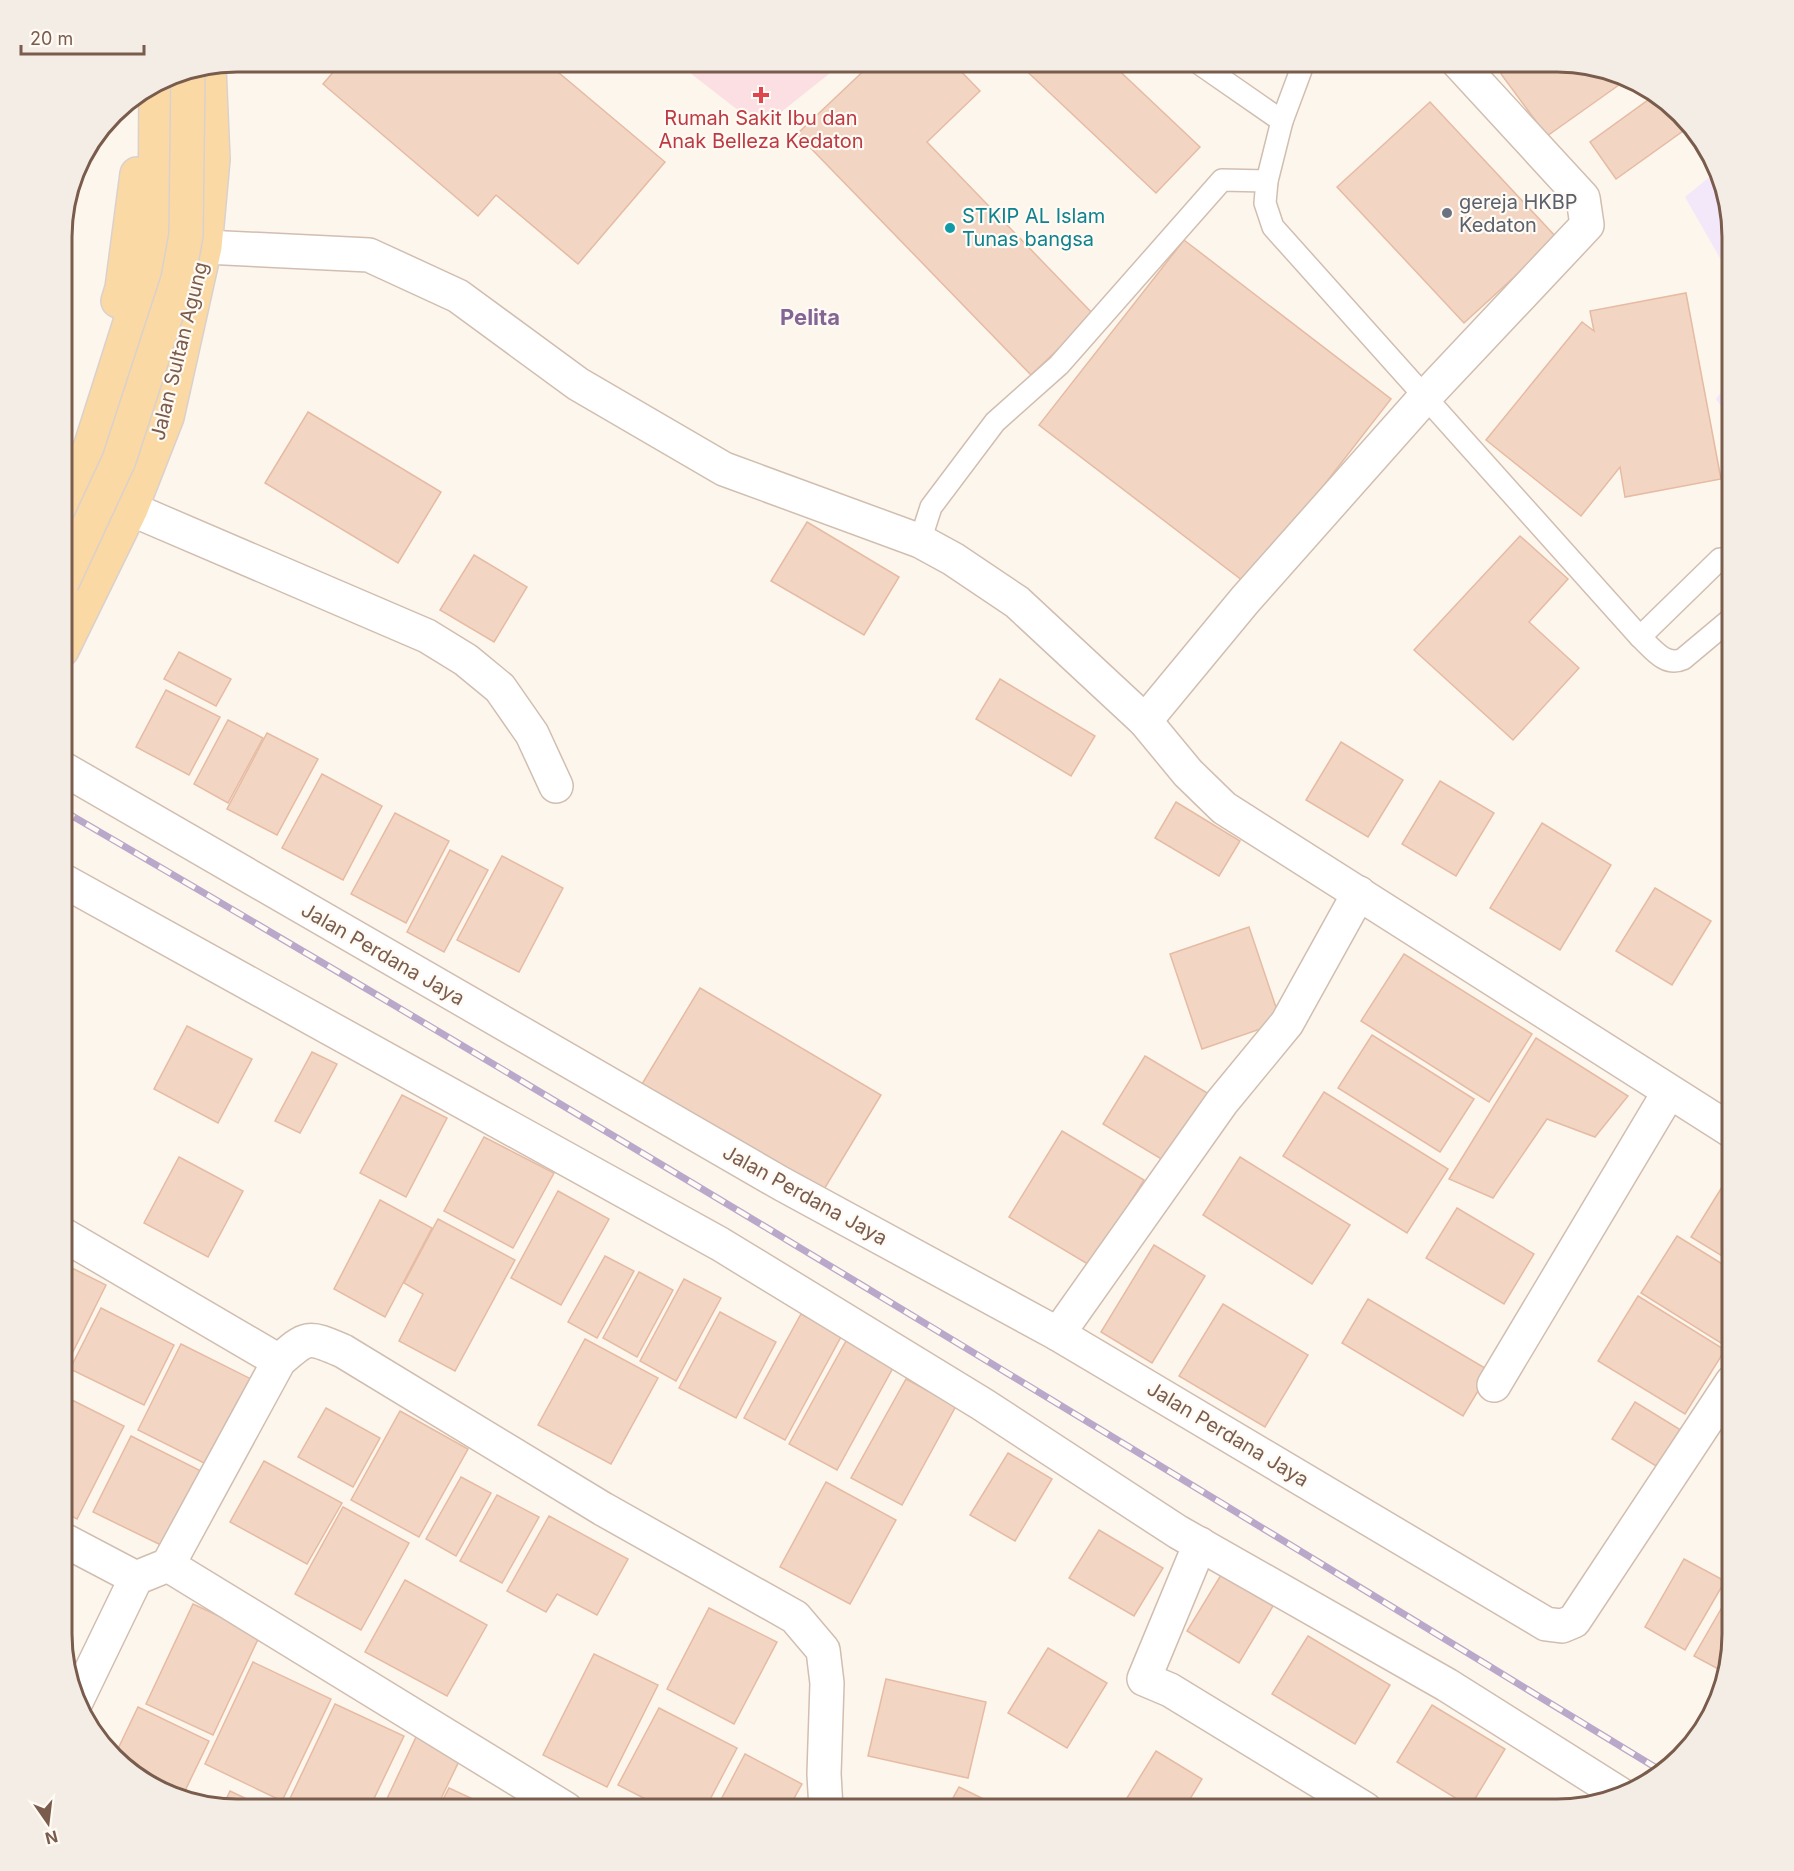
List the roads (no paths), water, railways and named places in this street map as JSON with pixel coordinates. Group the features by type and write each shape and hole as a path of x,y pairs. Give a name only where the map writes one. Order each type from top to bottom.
{"main road":[{"name":"Jalan Sultan Agung","path":"72,630 131,509 167,417 205,247 213,159 209,74"},
{"path":"72,561 119,460 178,279 186,235 188,80"},
{"path":"72,487 90,448 148,266 155,236 156,93"},
{"path":"72,433 87,395 122,288 137,182 134,108"},
{"path":"72,563 98,577"}],"street":[{"path":"1145,721 1245,600 1426,396 1587,225 1583,198 1467,72"},
{"path":"205,247 369,255 459,296 578,384 724,469 920,541 953,559 1017,602 1145,721 1188,773 1224,808 1722,1125"},
{"path":"131,509 427,636 466,660 500,688 532,734 556,786"},
{"name":"Jalan Perdana Jaya","path":"72,774 782,1184 1058,1334 1546,1624 1562,1626 1574,1621 1722,1397"},
{"path":"72,886 720,1244 982,1404 1178,1532 1447,1685 1612,1789"},
{"path":"1058,1334 1222,1102 1287,1023 1359,893"},
{"path":"1494,1385 1669,1092"},
{"path":"72,1240 279,1361"},
{"path":"82,1690 136,1578 168,1565 279,1361 298,1343 316,1339 343,1351 603,1509 795,1617 823,1650 827,1683 825,1799"},
{"path":"72,1544 136,1578"},
{"path":"1200,1544 1144,1678 1170,1690 1349,1799"},
{"path":"168,1565 550,1799"}],"lane":[{"path":"1211,72 1282,122"},
{"path":"1300,72 1282,122 1267,181 1265,203 1273,226 1640,637 1668,662 1683,659 1722,626"},
{"path":"920,541 931,507 995,422 1059,365 1222,180 1267,181"},
{"path":"1640,637 1722,559"}],"railway":[{"path":"72,816 665,1167 1654,1767"}],"place":[{"name":"Rumah Sakit Ibu dan Anak Belleza Kedaton","path":"761,95"},
{"name":"gereja HKBP Kedaton","path":"1447,213"},
{"name":"STKIP AL Islam Tunas bangsa","path":"950,228"}],"district":[{"name":"Pelita","path":"810,317"}]}
